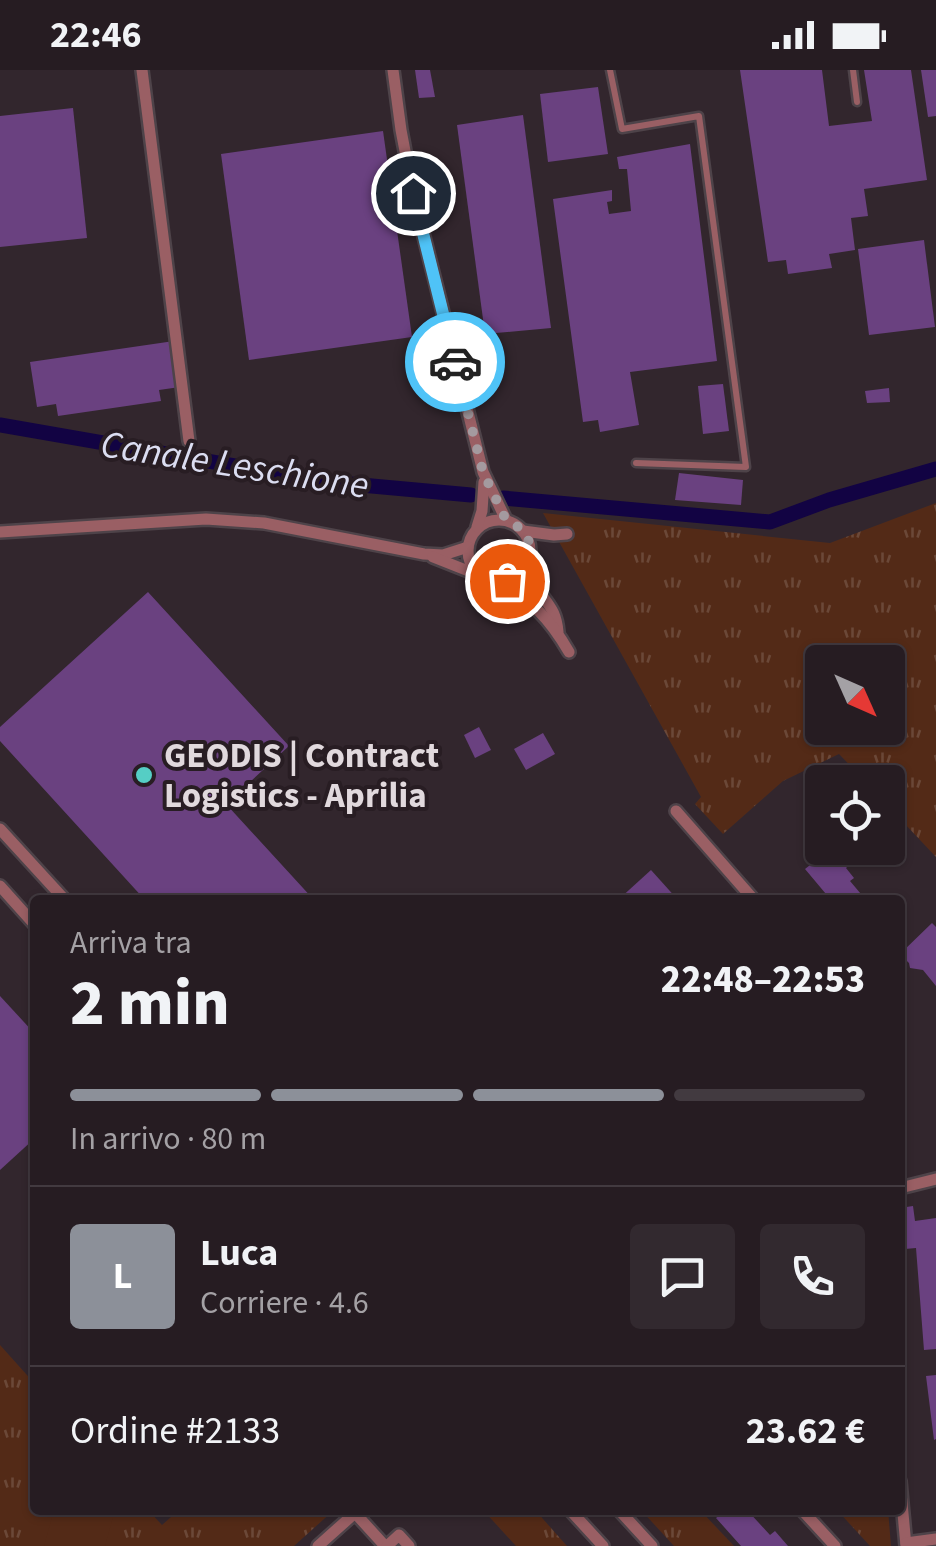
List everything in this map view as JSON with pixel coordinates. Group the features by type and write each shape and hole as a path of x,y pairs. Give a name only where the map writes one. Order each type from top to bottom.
{"street":[{"path":"142,70 188,442"},
{"path":"394,70 413,193 483,472 484,493 477,528 468,547 468,557 478,574"},
{"path":"483,472 506,520"},
{"path":"0,532 206,519 264,523 424,554 444,555 468,547"},
{"path":"477,528 506,520 524,531 529,540 533,580 557,617 558,632"},
{"path":"496,582 516,577 530,556 561,535 524,531"},
{"path":"424,554 520,594 558,632 569,652"},
{"path":"676,811 750,895"},
{"path":"0,829 59,895"},
{"path":"0,886 30,919"},
{"path":"905,1187 936,1179"},
{"path":"318,1546 352,1515"},
{"path":"358,1515 386,1546 399,1534 410,1546"},
{"path":"575,1515 603,1546"},
{"path":"624,1515 652,1546"},
{"path":"807,1515 835,1546"},
{"path":"903,1515 906,1545 936,1539"}],"lane":[{"path":"610,70 622,129 699,116 746,467 636,463"},
{"path":"853,70 858,102"}],"green space":[{"path":"936,503 936,857 905,824 905,765 850,765 839,754 816,765 805,765 805,770 783,781 723,834 695,804 701,797 543,513 830,543"},
{"path":"0,1345 30,1378 30,1515 153,1515 162,1525 173,1515 328,1515 294,1546 0,1546"},
{"path":"53,1515 114,1515 105,1546 44,1546"},
{"path":"488,1515 539,1515 567,1546 516,1546"},
{"path":"646,1515 705,1515 734,1546 674,1546"},
{"path":"842,1515 888,1515 891,1546 870,1546"}],"building":[{"path":"415,70 430,70 435,97 419,98"},
{"path":"740,70 822,70 829,126 872,121 864,70 911,70 927,180 864,189 868,216 851,218 855,250 829,254 832,268 788,274 786,260 768,262"},
{"path":"921,70 936,70 936,116 928,117"},
{"path":"598,87 608,154 548,162 540,94"},
{"path":"73,108 87,238 0,247 0,116"},
{"path":"523,115 551,328 485,334 457,125"},
{"path":"383,131 412,337 249,360 221,154"},
{"path":"690,144 717,361 630,372 639,425 600,432 598,420 583,422 553,199 612,190 612,201 607,202 609,214 631,211 627,169 619,169 617,157"},
{"path":"924,240 935,327 869,335 858,249"},
{"path":"174,341 180,387 159,390 161,401 58,416 56,404 37,407 30,362"},
{"path":"723,384 729,431 703,434 698,386"},
{"path":"889,388 890,402 867,403 865,391"},
{"path":"679,473 743,480 741,505 675,500"},
{"name":"GEODIS | Contract Logistics - Aprilia","path":"148,592 289,746 226,804 309,895 140,895 0,741 0,727"},
{"path":"479,727 491,750 475,758 464,735"},
{"path":"543,733 555,754 526,770 514,749"},
{"path":"810,865 849,865 846,868 854,878 850,881 862,895 827,895 805,869"},
{"path":"651,870 674,895 624,895"},
{"path":"932,923 936,927 936,986 923,970 910,968 905,949"},
{"path":"0,996 30,1029 30,1143 0,1170"},
{"path":"913,1206 915,1221 936,1218 936,1349 924,1350 916,1248 905,1249 905,1207"},
{"path":"936,1375 936,1439 934,1440 926,1376"},
{"path":"752,1515 770,1535 775,1531 788,1546 741,1546 716,1518"}],"waterway":[{"name":"Canale Leschione","path":"0,425 328,482 471,495"},
{"name":"Canale Leschione","path":"503,498 770,522 829,500 936,469"}],"way so far":[{"path":"455,362 483,472 506,520 516,524 529,540 529,560 524,570 507,581"}],"place":[{"name":"GEODIS | Contract Logistics - Aprilia","path":"144,775"}],"route":[{"path":"413,193 455,362"}]}
